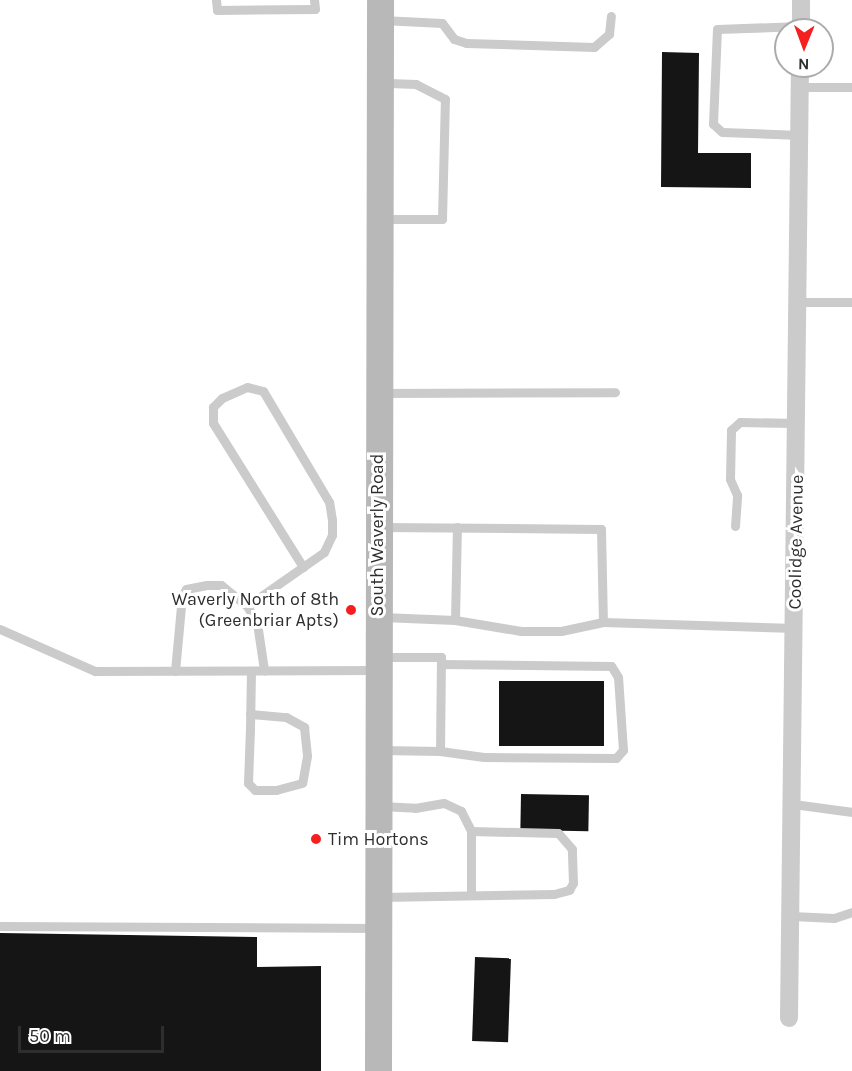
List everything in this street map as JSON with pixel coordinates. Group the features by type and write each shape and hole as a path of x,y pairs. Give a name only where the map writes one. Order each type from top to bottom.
{"main road":[{"name":"South Waverly Road","path":"378,1071 377,527 380,10"}],"street":[{"path":"801,0 801,18"},
{"name":"Coolidge Avenue","path":"789,1018 792,916 800,78"}],"lane":[{"path":"216,0 217,10 315,9 314,0"},
{"path":"380,10 442,23 454,39 466,43 594,47 609,34 611,16"},
{"path":"774,28 717,29 713,124 722,132 800,135"},
{"path":"379,219 442,219 444,99 416,84 380,83"},
{"path":"800,87 852,87"},
{"path":"798,302 852,302"},
{"path":"247,606 303,567 329,546 332,520 329,502 263,391 247,387 222,398 213,407 213,423 303,567"},
{"path":"378,393 615,392"},
{"path":"735,526 737,495 730,479 732,430 740,422 797,423"},
{"path":"377,527 601,529 603,622"},
{"path":"455,620 457,527"},
{"path":"175,671 179,604 186,589 220,585 247,606 257,623 264,670"},
{"path":"377,617 455,620 521,631 561,631 603,622 795,628"},
{"path":"0,629 95,671 264,670 377,664 441,657 440,751"},
{"path":"377,750 440,751 484,757 616,758 623,750 618,677 611,666 441,664"},
{"path":"250,714 286,717 303,726 307,756 302,783 276,790 255,790 248,783 251,670"},
{"path":"377,806 415,808 444,803 461,811 471,831 471,894"},
{"path":"793,804 852,812"},
{"path":"378,897 554,894 569,890 574,868 572,849 558,833 471,831"},
{"path":"792,916 834,918 852,912"},
{"path":"0,926 378,928"}],"building":[{"path":"662,52 699,53 698,153 751,153 751,188 661,187"},
{"path":"499,681 604,681 604,746 499,746"},
{"path":"521,794 589,795 588,831 520,830"},
{"path":"0,933 257,937 257,967 321,966 321,1071 0,1071"},
{"path":"475,957 511,958 508,1042 472,1041"}],"place":[{"name":"Waverly North of 8th (Greenbriar Apts)","path":"351,610"},
{"name":"Tim Hortons","path":"316,839"}]}
